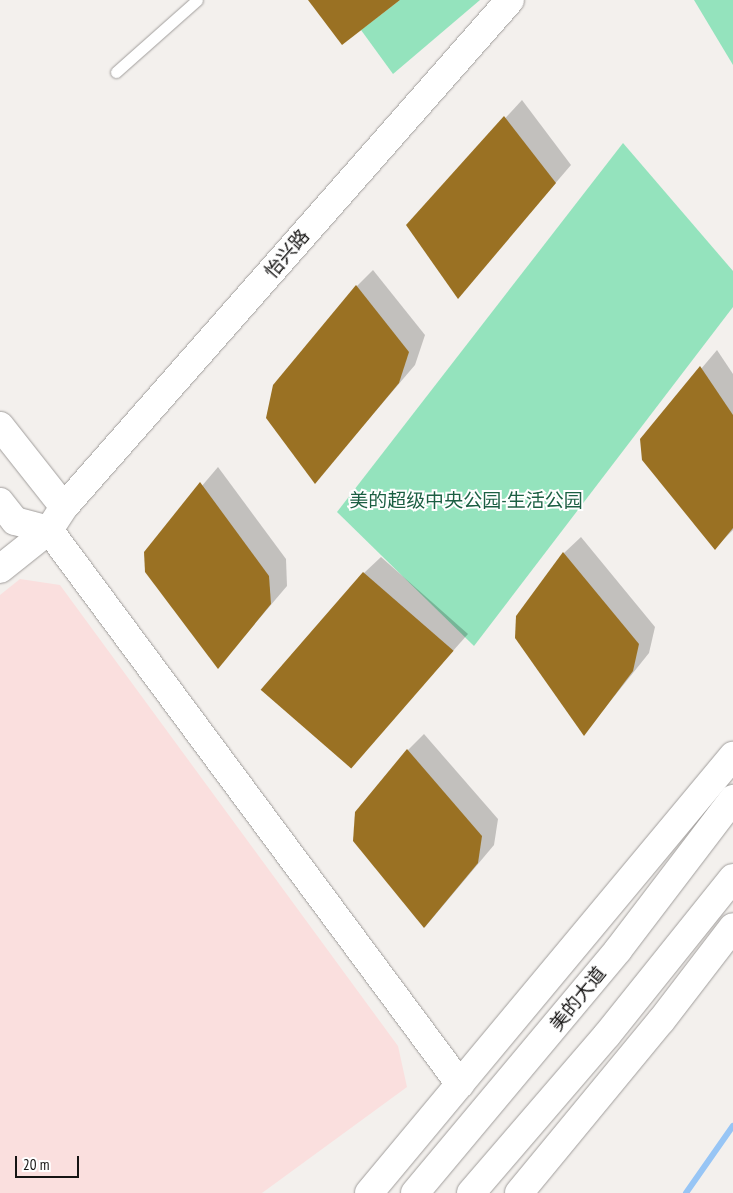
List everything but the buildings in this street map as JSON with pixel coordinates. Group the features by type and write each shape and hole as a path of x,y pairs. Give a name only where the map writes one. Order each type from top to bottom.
{"main road":[{"name":"怡兴路","path":"0,569 49,530 64,507 510,0"},
{"path":"0,426 64,507 5,518"},
{"path":"5,518 49,530 460,1084"},
{"path":"369,1193 733,756"},
{"name":"美的大道","path":"415,1193 613,957 733,799"},
{"path":"471,1193 607,1035 733,878"},
{"path":"519,1193 661,1021 733,927"}],"lane":[{"path":"116,72 197,0"}],"shaded area":[{"path":"20,579 60,585 398,1046 407,1087 262,1193 0,1193 0,595"}],"green space":[{"path":"400,0 480,0 393,74 361,30"},
{"path":"694,0 733,0 733,65"},
{"name":"美的超级中央公园-生活公园","path":"623,143 733,271 733,307 474,646 337,512"}],"waterway":[{"path":"686,1193 733,1126"}]}
